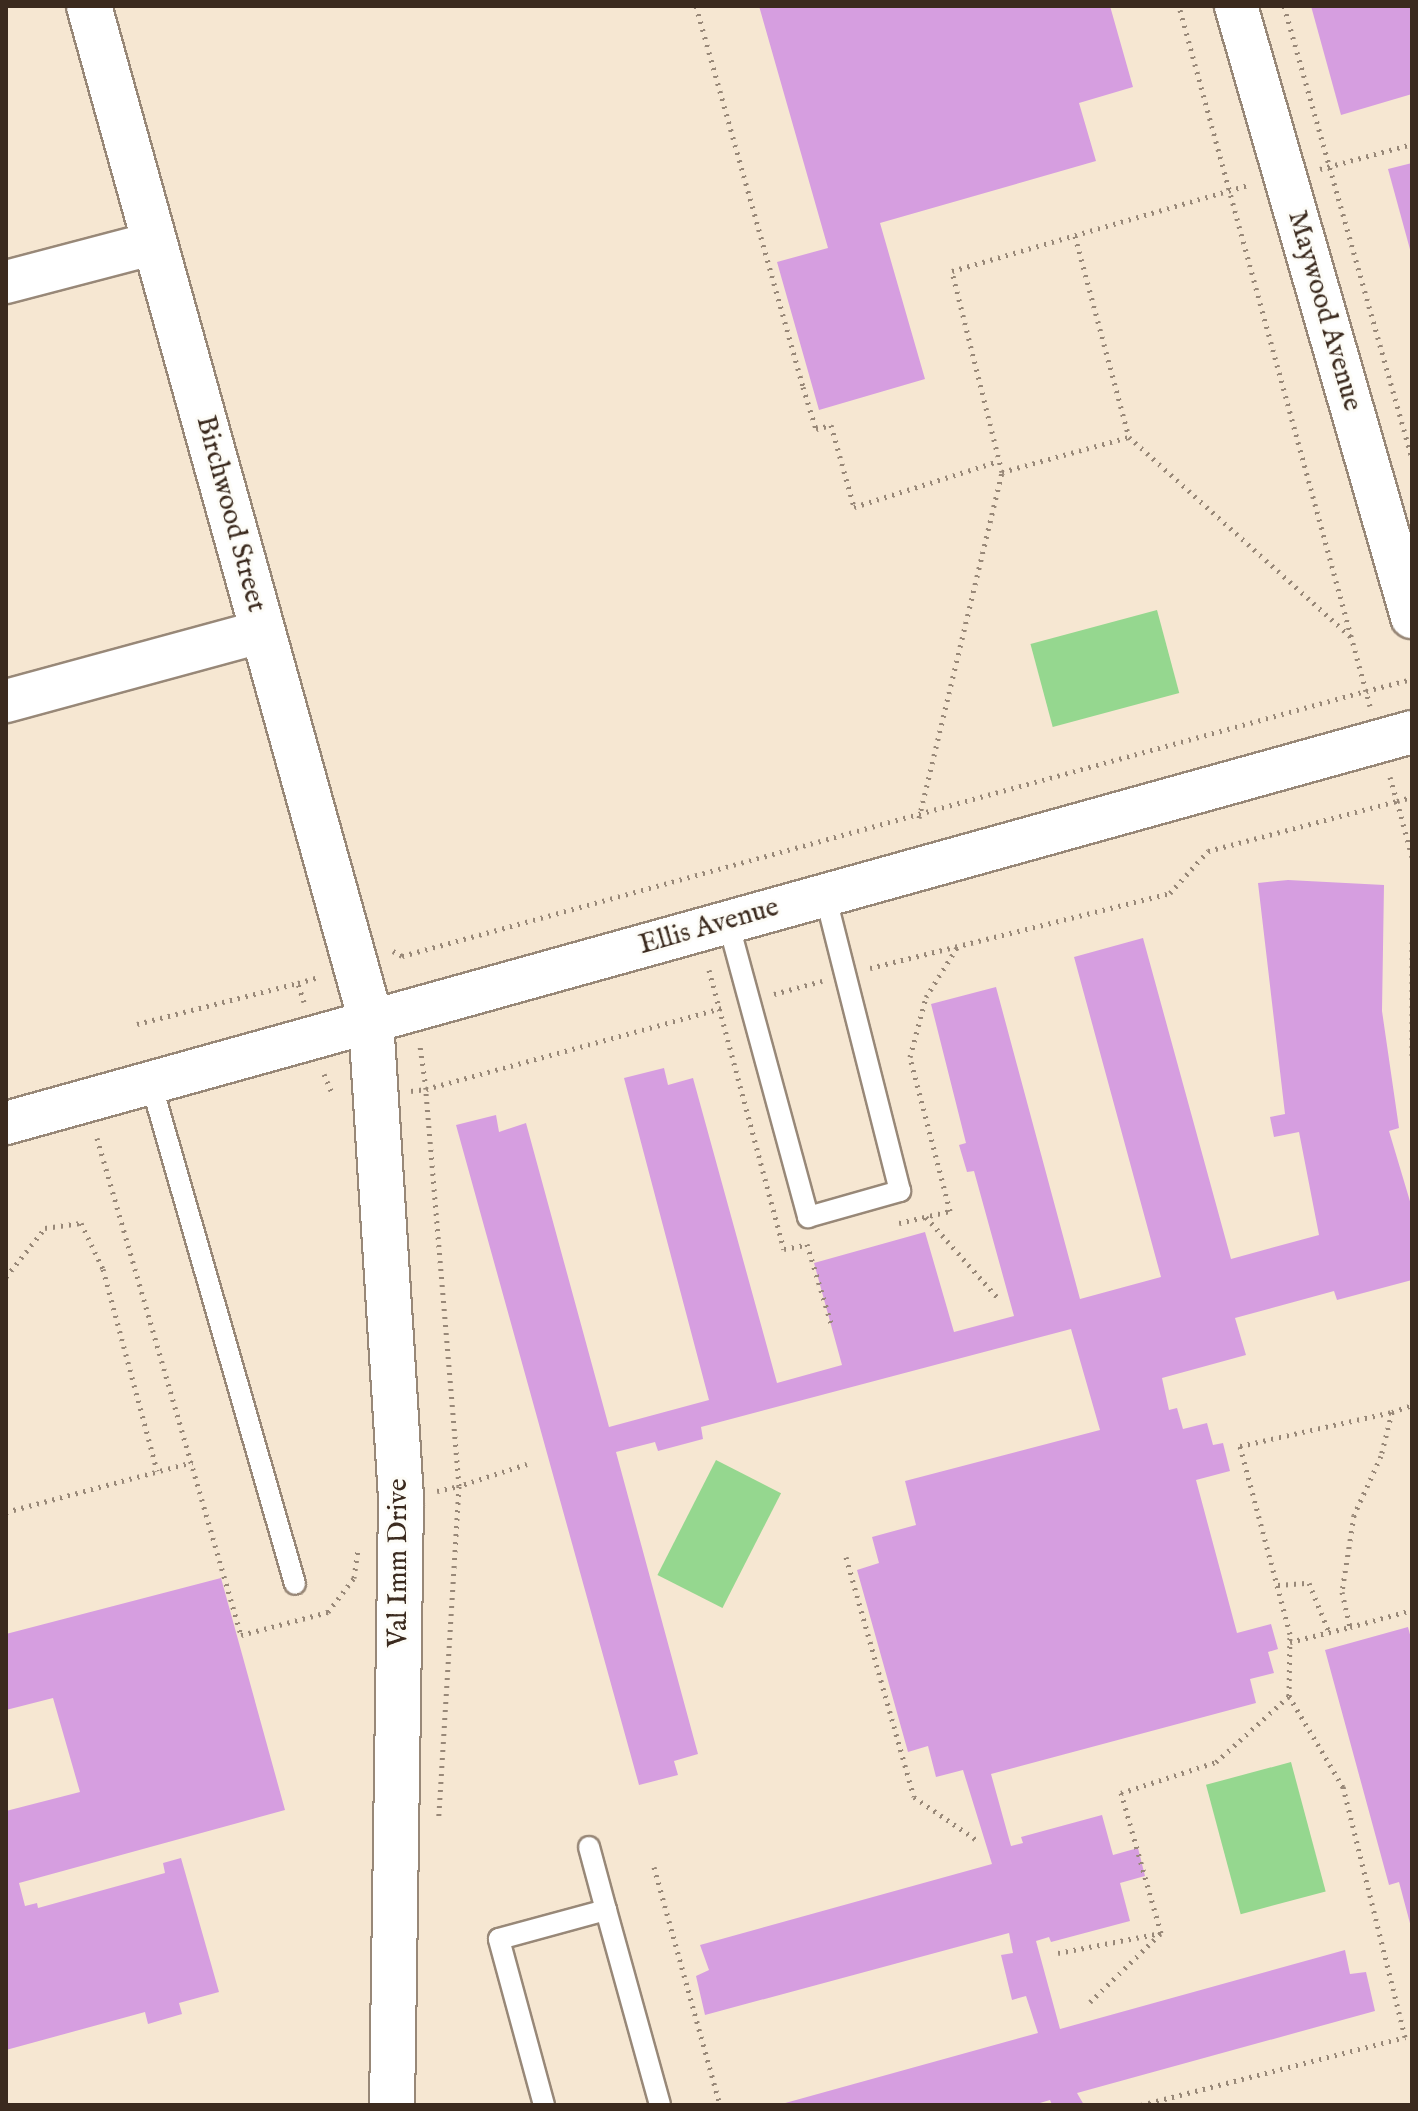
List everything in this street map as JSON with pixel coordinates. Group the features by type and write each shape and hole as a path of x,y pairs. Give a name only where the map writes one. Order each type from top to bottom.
{"street":[{"name":"Birchwood Street","path":"89,6 371,1021"},
{"name":"Maywood Avenue","path":"1236,6 1412,617"},
{"path":"6,282 155,243"},
{"path":"6,701 263,631"},
{"name":"Ellis Avenue","path":"6,1123 1412,732"},
{"name":"Val Imm Drive","path":"371,1021 401,1501 392,2105"}],"lane":[{"path":"714,926 808,1217 900,1191 825,895"},
{"path":"151,1083 295,1584"},
{"path":"589,1847 660,2105"},
{"path":"544,2105 499,1939 606,1910"}],"path":[{"path":"696,6 807,401 816,429 831,425 854,507 996,462"},
{"path":"1179,6 1366,691"},
{"path":"1284,6 1412,458"},
{"path":"919,818 1002,472 996,462 952,271 1227,189 1412,144"},
{"path":"1075,236 1129,437 1352,638"},
{"path":"1002,472 1129,437"},
{"path":"379,943 402,956 919,818 1412,679"},
{"path":"694,877 714,926 784,1249 822,1240"},
{"path":"1412,942 1412,1059"},
{"path":"896,1224 950,1211 910,1057 926,997 958,945"},
{"path":"137,1024 298,983"},
{"path":"86,1141 100,1137 241,1635 328,1612 354,1578 360,1537"},
{"path":"926,1217 997,1297"},
{"path":"6,1277 45,1228 81,1223 103,1269 157,1471"},
{"path":"807,1244 831,1323"},
{"path":"1141,2105 1405,2037 1343,1787 1289,1696 1290,1642 1278,1585 1240,1446 1412,1405"},
{"path":"1350,1627 1342,1592 1345,1554 1392,1412"},
{"path":"6,1512 192,1462"},
{"path":"846,1557 914,1797 978,1841"},
{"path":"1278,1585 1309,1583 1329,1632"},
{"path":"1290,1642 1412,1610"},
{"path":"1161,1933 1121,1793 1216,1762 1289,1696"},
{"path":"654,1867 720,2105"},
{"path":"1058,1953 1161,1933"},
{"path":"1090,2002 1161,1933"}],"green space":[{"path":"1157,610 1179,693 1053,727 1030,644"},
{"path":"716,1460 781,1493 722,1608 657,1575"},
{"path":"1291,1762 1326,1891 1241,1914 1206,1785"}],"building":[{"path":"759,6 1110,6 1133,87 1079,103 1096,161 880,223 925,379 819,410 777,262 828,248"},
{"path":"1311,6 1412,6 1412,94 1341,115"},
{"path":"1412,163 1412,253 1411,253 1388,169"},
{"path":"1288,880 1384,885 1382,1011 1399,1128 1389,1131 1412,1208 1412,1280 1337,1300 1334,1291 1235,1318 1246,1355 1162,1378 1169,1410 1177,1408 1183,1429 1207,1423 1213,1445 1223,1443 1230,1471 1196,1480 1237,1633 1271,1624 1278,1649 1268,1652 1274,1673 1250,1679 1256,1703 991,1774 1011,1846 1023,1843 1021,1837 1102,1815 1113,1855 1138,1848 1145,1876 1120,1883 1130,1921 1051,1942 1049,1937 1036,1941 1060,2029 1345,1950 1350,1974 1366,1972 1375,2011 1077,2093 1084,2105 1052,2105 1050,2100 1033,2105 778,2105 1038,2033 1026,1996 1012,2000 1001,1955 1013,1953 1009,1933 705,2015 696,1976 709,1970 700,1945 992,1864 963,1770 936,1777 928,1746 908,1752 857,1570 879,1563 872,1537 916,1525 905,1481 1100,1430 1071,1329 701,1427 703,1439 658,1451 655,1442 616,1452 698,1754 674,1761 678,1775 639,1785 456,1125 496,1115 499,1132 526,1123 609,1427 709,1400 624,1078 664,1068 668,1085 693,1078 777,1383 842,1365 814,1263 925,1232 954,1332 1014,1316 974,1171 967,1172 959,1145 966,1143 931,1004 996,987 1080,1299 1161,1277 1074,957 1143,938 1231,1259 1319,1235 1299,1132 1274,1137 1270,1117 1285,1114 1258,883"},
{"path":"221,1578 285,1810 19,1883 25,1906 37,1903 38,1908 165,1873 163,1863 181,1858 219,1992 179,2003 182,2014 148,2024 145,2012 6,2050 6,1811 80,1792 53,1698 6,1710 6,1634"},
{"path":"1408,1627 1412,1642 1411,1927 1399,1882 1389,1885 1325,1650"}]}
